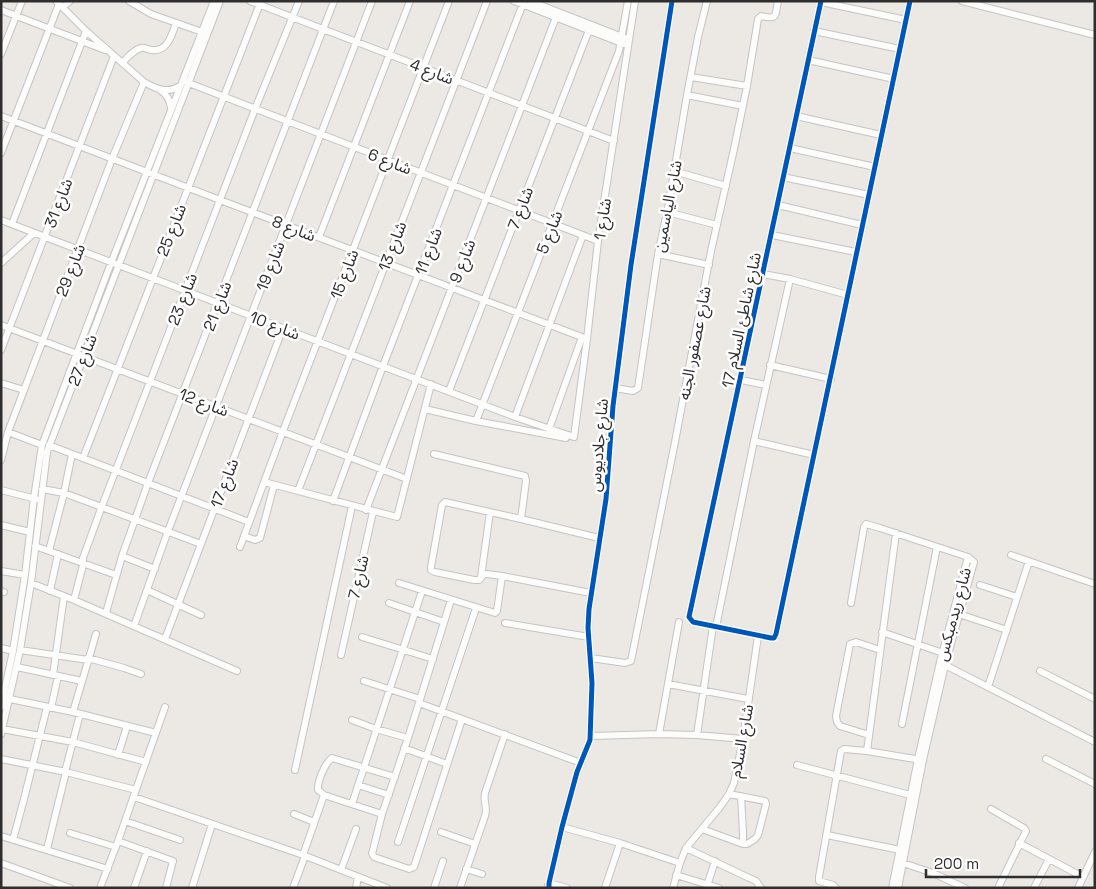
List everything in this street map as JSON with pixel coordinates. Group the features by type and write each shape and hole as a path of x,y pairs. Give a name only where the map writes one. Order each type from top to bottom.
{"street":[{"path":"1,54 22,1"},
{"path":"59,4 70,1"},
{"path":"129,1 151,14 202,32"},
{"name":"شارع 27","path":"2,731 10,699 8,677 17,667 17,650 30,532 46,445 80,355 111,263 150,173 214,1"},
{"name":"شارع 27","path":"80,355 118,265 171,108 220,1"},
{"name":"شارع 4","path":"250,1 260,3 293,18 614,141"},
{"name":"شارع 23","path":"74,600 83,566 82,563 102,506 255,109 299,1"},
{"name":"شارع 21","path":"106,613 122,556 148,484 334,1"},
{"name":"شارع 19","path":"134,626 168,531 372,1"},
{"path":"319,238 410,1"},
{"name":"شارع 15","path":"240,547 449,1"},
{"name":"شارع 13","path":"298,491 486,1"},
{"path":"514,1 526,2 625,41"},
{"name":"شارع 1","path":"574,437 584,338 614,141 628,1"},
{"name":"شارع 1","path":"625,41 635,1"},
{"name":"شارع جلاديوس","path":"548,886 562,827 581,762 591,736 592,683 589,609 606,499 616,388 631,265 672,1"},
{"name":"شارع الياسمين","path":"616,388 633,391 638,388 658,254 706,1"},
{"name":"شارع عصفور الجنه","path":"591,658 625,663 631,661 709,264 747,86 758,18 761,16 774,17 778,1"},
{"path":"821,1 906,20"},
{"name":"شارع شاطئ السلام 17","path":"715,626 693,622 689,617 821,1"},
{"path":"715,626 770,638 774,638 776,635 910,1"},
{"path":"962,1 1095,35"},
{"name":"شارع 11","path":"332,501 418,275 526,2"},
{"name":"شارع 25","path":"83,458 260,3"},
{"path":"1,153 59,4"},
{"path":"59,4 144,82 164,93 168,97 171,108"},
{"path":"1,10 112,54"},
{"name":"شارع 9","path":"369,511 382,469 416,378 557,15"},
{"path":"122,63 137,49 154,50 162,48 169,41 176,23"},
{"name":"شارع 7","path":"449,391 590,27"},
{"path":"12,224 86,30"},
{"path":"814,31 900,49"},
{"name":"شارع 5","path":"476,421 619,51 625,41"},
{"name":"شارع 31","path":"1,350 80,146 112,54"},
{"path":"808,60 894,79"},
{"path":"691,77 747,86"},
{"name":"شارع 29","path":"1,460 8,432 112,159 144,82"},
{"path":"158,90 170,91 184,83"},
{"name":"شارع 6","path":"184,83 223,96 598,241"},
{"path":"688,95 743,106"},
{"name":"شارع 8","path":"1,116 584,338"},
{"path":"796,116 882,135"},
{"path":"790,148 875,167"},
{"path":"674,172 726,186"},
{"path":"784,178 868,195"},
{"path":"778,205 862,225"},
{"path":"667,212 717,225"},
{"name":"شارع 10","path":"1,220 515,417 574,437"},
{"path":"1,263 34,233"},
{"path":"515,417 583,235"},
{"path":"772,235 856,252"},
{"path":"658,254 709,264"},
{"path":"763,274 790,279 848,295"},
{"path":"697,734 715,626 790,279"},
{"name":"شارع 12","path":"1,325 407,479"},
{"name":"شارع 17","path":"165,639 283,328"},
{"path":"549,429 584,338"},
{"path":"770,365 831,379"},
{"path":"740,380 766,384"},
{"path":"1,383 24,390"},
{"path":"264,482 397,517 431,384"},
{"path":"425,410 570,439 574,437"},
{"path":"8,432 83,458 249,522"},
{"path":"754,441 814,455"},
{"name":"شارع 27","path":"1,706 17,650 31,583 36,546 37,499 42,489 46,445"},
{"path":"49,551 72,454"},
{"path":"434,454 526,477 521,518"},
{"path":"244,536 253,540 260,538 274,485"},
{"path":"42,489 64,493 102,506 201,544"},
{"path":"1,490 37,499"},
{"path":"591,593 487,574 484,574 477,580 435,572 431,570 431,567 443,503 448,502 599,538"},
{"path":"295,770 352,506"},
{"name":"شارع 7","path":"340,655 369,511"},
{"path":"481,577 490,512"},
{"path":"852,603 865,525 868,524 968,557"},
{"path":"1,525 30,532"},
{"path":"867,751 896,533"},
{"path":"36,546 116,575"},
{"path":"902,724 937,547"},
{"path":"50,591 58,554"},
{"path":"1011,555 1095,584"},
{"path":"122,556 155,569"},
{"name":"شارع ريدمبكس","path":"892,888 910,795 920,760 959,614 974,565 973,561 968,557 943,652 920,760 904,863 898,888"},
{"path":"988,687 1029,561"},
{"path":"1,571 25,575"},
{"path":"399,583 495,613 497,611 502,576"},
{"path":"31,583 106,613 238,671"},
{"path":"980,585 1017,596"},
{"path":"147,590 201,614"},
{"path":"352,804 422,591"},
{"path":"13,840 49,707 55,675 64,596"},
{"path":"451,600 382,814 372,850 373,855 377,858 409,869 416,864 462,719"},
{"path":"389,603 444,622"},
{"path":"398,842 476,608"},
{"path":"959,614 1007,630"},
{"path":"659,734 679,622"},
{"path":"505,624 589,637"},
{"path":"882,632 943,652"},
{"path":"47,849 73,742 82,681 96,634"},
{"name":"شارع السلام","path":"673,888 686,848 729,794 734,783 743,738 758,636"},
{"path":"362,637 433,659"},
{"path":"869,735 840,726 836,716 850,644 856,642 880,650"},
{"path":"1,648 88,659 141,674"},
{"path":"945,666 1095,742"},
{"path":"17,667 82,681"},
{"path":"1040,671 1095,699"},
{"path":"364,681 581,762"},
{"path":"668,684 748,699"},
{"path":"10,699 77,713 156,733"},
{"path":"100,888 165,707"},
{"path":"352,720 408,738"},
{"path":"118,755 127,726"},
{"path":"2,731 73,742 146,762"},
{"path":"460,888 486,811 485,793 505,734"},
{"path":"591,736 697,734 743,738"},
{"path":"404,748 447,764"},
{"path":"836,888 833,885 819,881 819,879 842,750 867,751 920,760"},
{"path":"382,814 324,794 317,788 330,758 395,777"},
{"path":"1,759 66,772 135,793 212,824 304,856 387,888"},
{"path":"1046,759 1095,784"},
{"path":"797,765 910,795"},
{"path":"358,785 389,795"},
{"path":"293,888 324,794"},
{"path":"702,829 742,844 751,842 758,835 766,803 763,800 729,794"},
{"path":"741,796 744,832 742,844"},
{"path":"991,808 1026,831 998,888"},
{"path":"294,814 314,822"},
{"path":"125,821 180,840"},
{"path":"192,888 212,824"},
{"path":"562,827 620,843 680,863"},
{"path":"341,870 356,829"},
{"path":"441,832 475,844"},
{"path":"70,833 147,851 173,861 166,888"},
{"path":"827,834 900,850"},
{"path":"1,844 3,836 108,868"},
{"path":"605,888 620,843"},
{"path":"1019,844 1083,877"},
{"path":"686,848 756,882 761,888"},
{"path":"134,888 147,851"},
{"path":"1078,888 1095,852"},
{"path":"1034,888 1049,859"},
{"path":"707,886 715,861"},
{"path":"434,888 443,862"},
{"path":"1,863 70,888"},
{"path":"904,863 933,873 965,888"},
{"path":"466,869 482,874"},
{"path":"676,875 707,886 719,888"},
{"path":"356,888 358,877"},
{"path":"548,886 567,888"}],"cycle path":[{"path":"549,888 562,827 577,772 590,740 592,683 588,628 589,609 606,499 613,406 631,265 672,1"},
{"path":"821,1 689,617 693,622 771,638 774,638 776,634 910,1"}]}
